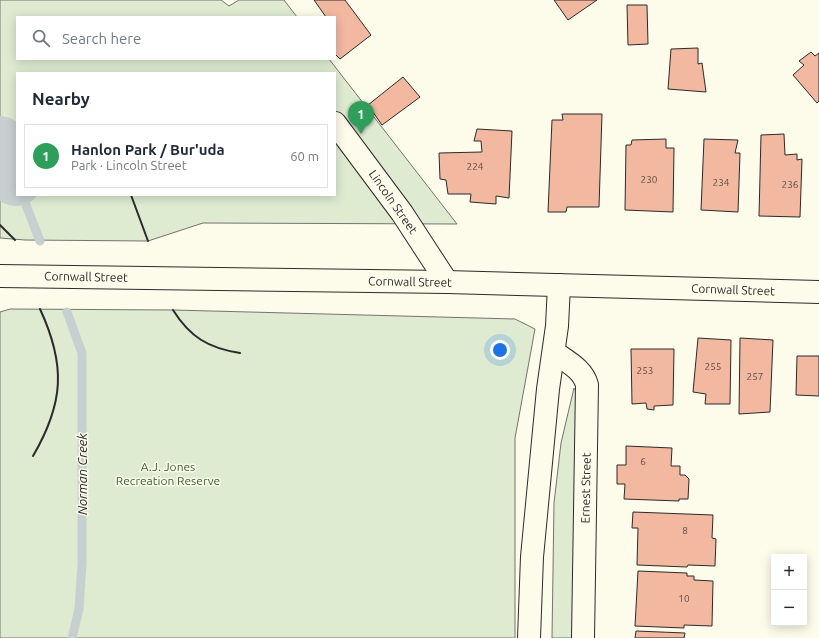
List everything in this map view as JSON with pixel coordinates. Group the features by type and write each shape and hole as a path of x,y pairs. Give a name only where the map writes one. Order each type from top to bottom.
{"main road":[{"name":"Lincoln Street","path":"336,124 402,213 447,282"},
{"name":"Cornwall Street","path":"0,276 447,282 819,292"},
{"path":"529,638 532,557 548,389 557,326 559,285"},
{"name":"Ernest Street","path":"554,352 579,370 586,380 587,385 583,638"}],"green space":[{"path":"0,0 221,0 229,6 239,0 284,0 296,16 16,16 16,60 330,60 457,224 203,223 148,241 25,240 0,238"},
{"name":"A.J. Jones Recreation Reserve","path":"10,309 173,310 515,319 535,329 515,438 515,638 0,638 0,312"},
{"path":"574,388 577,393 573,638 552,638 554,503 561,443"}],"building":[{"path":"314,0 345,0 371,35 340,59 336,55 336,16 325,16"},
{"path":"554,0 597,0 568,20"},
{"path":"627,5 647,5 648,44 628,45"},
{"path":"698,48 698,64 702,63 706,92 668,89 671,49"},
{"path":"811,52 815,56 819,53 819,101 817,103 793,75 804,65 799,61"},
{"path":"403,77 420,97 382,125 368,105"},
{"path":"562,114 602,114 599,207 567,207 566,212 548,212 552,120 563,120"},
{"path":"477,129 512,131 509,198 496,196 496,204 470,202 471,194 448,194 446,180 440,179 439,153 482,152 481,141 474,141"},
{"path":"784,134 785,155 797,154 797,160 802,159 800,217 759,216 761,135"},
{"path":"666,139 666,148 674,148 673,212 625,210 626,145 631,145 632,140"},
{"path":"704,139 738,140 735,153 740,153 738,212 701,210"},
{"path":"698,338 731,340 730,404 705,404 706,394 693,392"},
{"path":"740,338 773,340 770,412 739,414"},
{"path":"631,349 674,349 673,405 654,406 654,410 647,409 646,403 632,404"},
{"path":"797,356 819,356 819,396 796,395"},
{"path":"626,446 672,448 671,466 680,466 680,475 685,475 689,479 688,499 679,499 679,501 624,499 625,484 617,484 617,465 626,465"},
{"path":"633,512 713,515 712,538 716,539 715,566 688,565 687,567 637,565 638,528 632,528"},
{"path":"638,571 687,573 687,576 694,576 694,580 713,581 712,626 684,625 684,628 635,626"},
{"path":"636,631 685,633 684,638 635,638"}],"waterway":[{"name":"Norman Creek","path":"0,143 16,179"},
{"name":"Norman Creek","path":"22,196 40,241"},
{"name":"Norman Creek","path":"67,312 82,353 82,564 79,609 72,638"}],"wall":[{"path":"131,196 148,241"},
{"path":"0,225 15,240"},
{"path":"33,456 51,419 56,401 58,384 54,348 40,309"},
{"path":"173,310 186,327 201,340 218,348 240,353"}],"place":[{"name":"Hanlon Park / Bur'uda","path":"361,134"}]}
